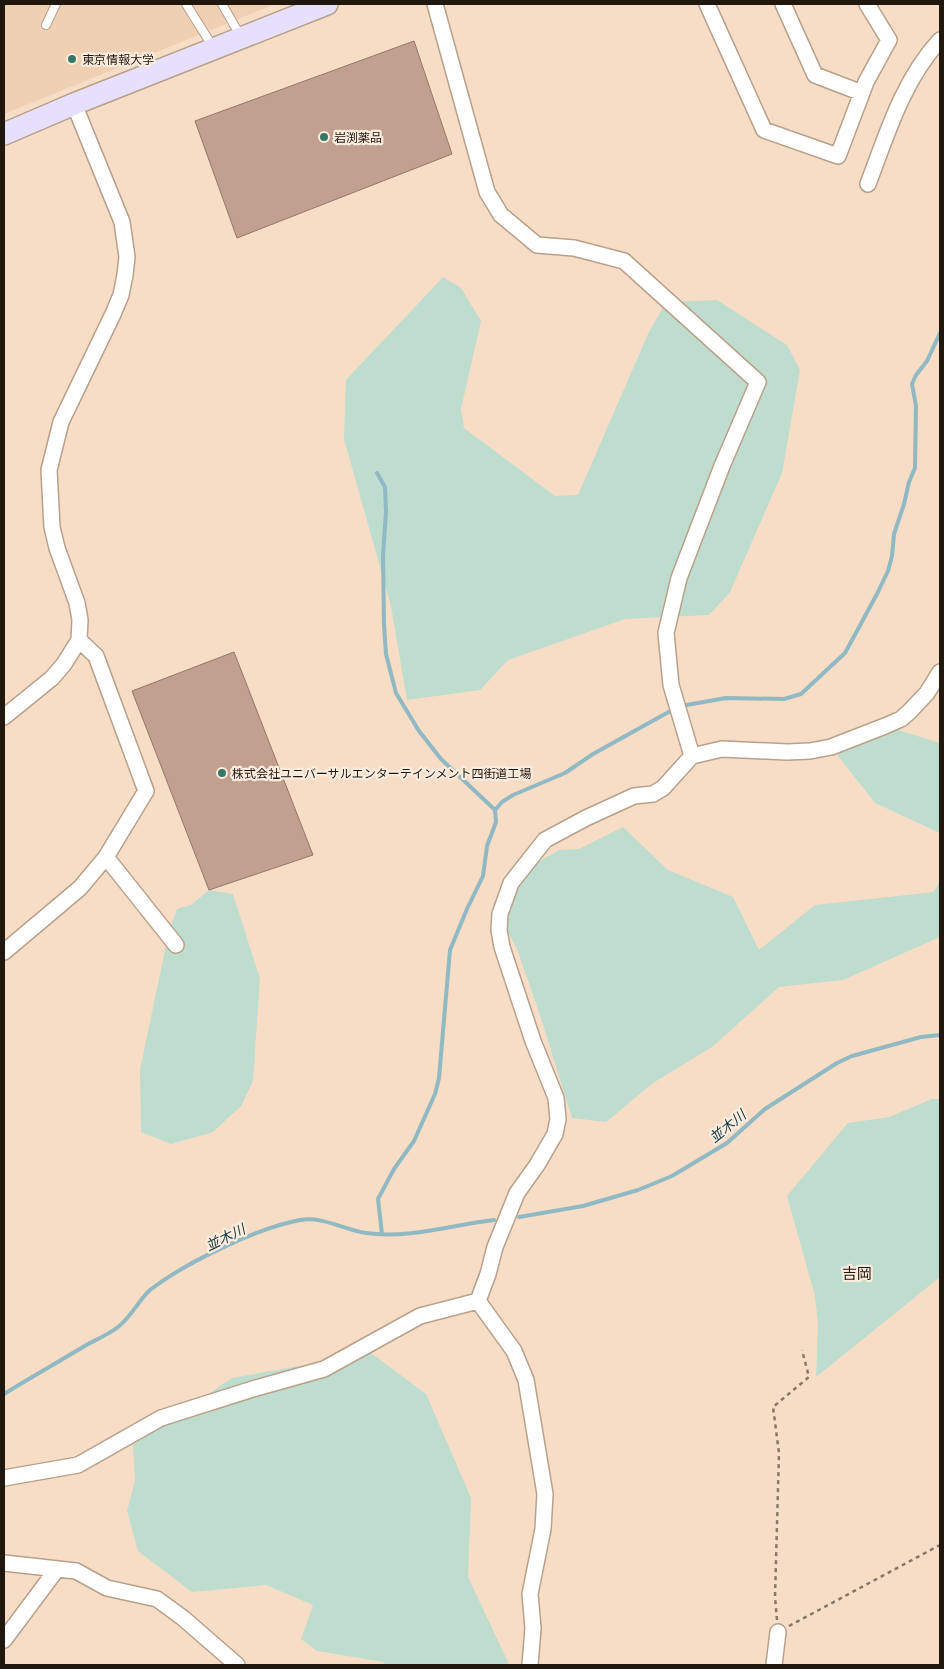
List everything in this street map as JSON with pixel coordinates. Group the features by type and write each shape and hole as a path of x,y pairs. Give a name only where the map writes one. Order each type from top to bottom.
{"street":[{"path":"4,134 74,104 327,4"},
{"path":"435,4 486,192 501,215 537,245 574,248 624,261 758,382 722,466 679,578 666,633 671,685 692,756"},
{"path":"783,4 814,75 862,93"},
{"path":"712,5 764,130 838,156 866,82 889,40 867,4"},
{"path":"868,184 911,80 925,58 940,40"},
{"path":"4,717 52,678 80,640 80,620 77,603 57,548 52,527 49,470 60,422 121,295 127,257 122,222 74,104"},
{"path":"4,952 80,888 106,857 146,791 96,656 80,640"},
{"path":"478,1301 495,1247 517,1193 537,1165 555,1134 558,1119 556,1098 533,1041 502,947 499,930 500,914 511,883 545,840 586,818 634,796 653,794 663,788 692,756 722,749 787,752 810,751 831,747 902,719 928,693 940,672"},
{"path":"106,857 176,945"},
{"path":"4,1478 78,1465 161,1418 324,1369 420,1316 478,1301"},
{"path":"478,1301 514,1351 526,1380 545,1494 543,1529 530,1594 533,1628 530,1665"},
{"path":"4,1563 76,1571 107,1588 157,1600 183,1618 237,1665"},
{"path":"4,1640 57,1569"},
{"path":"774,1665 778,1632"}],"lane":[{"path":"46,25 56,4"},
{"path":"186,4 214,49"},
{"path":"222,4 242,38"}],"path":[{"path":"802,1350 809,1377 773,1407 779,1453 775,1598 778,1632 940,1545"}],"shaded area":[{"name":"東京情報大学","path":"4,4 275,4 4,114"}],"green space":[{"path":"443,277 461,288 481,321 461,409 464,428 555,496 578,495 648,334 666,302 717,300 787,345 800,370 782,473 730,592 709,615 625,619 508,660 480,690 407,700 391,606 344,439 346,380"},
{"path":"885,726 940,743 940,833 875,803 831,747"},
{"path":"623,827 668,870 733,897 759,950 815,905 934,892 940,880 940,937 843,980 779,987 712,1047 653,1083 606,1122 572,1118 517,949 493,904 507,880 559,850 579,849"},
{"path":"209,890 233,894 260,979 253,1081 241,1106 213,1132 171,1144 141,1132 140,1070 169,931 177,909 191,905"},
{"path":"932,1099 940,1099 940,1277 816,1377 818,1325 815,1296 787,1196 848,1123 889,1117"},
{"path":"371,1353 426,1394 471,1498 468,1577 508,1662 506,1665 383,1665 384,1662 317,1651 301,1639 313,1605 266,1585 192,1592 138,1551 127,1511 135,1480 133,1445 232,1378"}],"building":[{"name":"岩渕薬品","path":"414,41 452,154 237,238 195,121"},
{"name":"株式会社ユニバーサルエンターテインメント四街道工場","path":"234,652 313,855 209,890 132,691"}],"waterway":[{"path":"681,706 726,698 784,699 801,694 845,653 888,571 892,556 894,534 915,468 916,406 912,384 916,375 927,361 940,333"},
{"path":"377,473 385,487 386,512 383,555 384,625 386,654 396,693 419,731 441,759 495,810 496,822 487,846 483,876 450,950 439,1078 435,1094 414,1141 394,1169 378,1199 382,1234"},
{"path":"495,810 502,802 513,795 565,773 593,754 674,709"},
{"name":"並木川","path":"519,1217 583,1206 638,1190 672,1176 727,1143 765,1109 837,1063 852,1056 921,1037 940,1035"},
{"name":"並木川","path":"4,1394 115,1330 127,1319 150,1290 182,1269 222,1248 263,1231 283,1224 309,1219 366,1233 382,1234 414,1233 494,1220"}],"place":[{"name":"東京情報大学","path":"72,59"},
{"name":"岩渕薬品","path":"324,137"},
{"name":"株式会社ユニバーサルエンターテインメント四街道工場","path":"222,773"}],"district":[{"name":"吉岡","path":"857,1273"}]}
